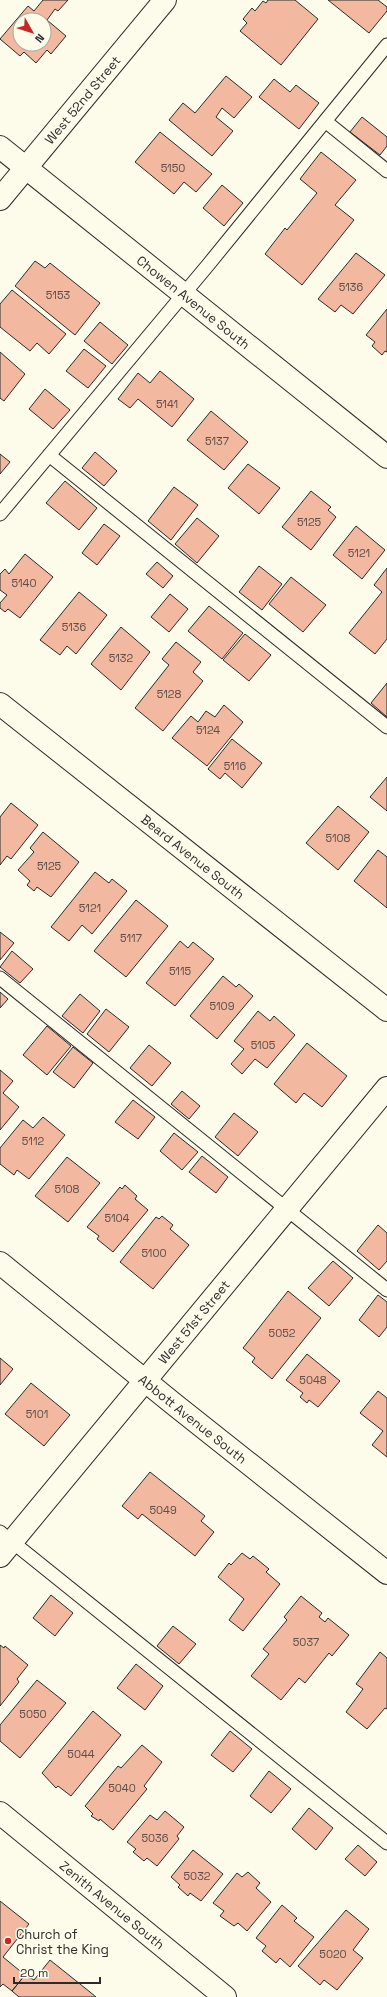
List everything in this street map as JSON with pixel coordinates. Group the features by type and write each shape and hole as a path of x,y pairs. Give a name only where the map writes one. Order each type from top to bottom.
{"street":[{"name":"West 52nd Street","path":"0,199 165,0"},
{"name":"Chowen Avenue South","path":"0,147 387,457"},
{"name":"Beard Avenue South","path":"0,704 387,1010"},
{"name":"West 51st Street","path":"4,1543 145,1380 387,1088"},
{"name":"Abbott Avenue South","path":"0,1263 387,1573"},
{"name":"Zenith Avenue South","path":"0,1813 225,1997"}],"lane":[{"path":"0,514 184,294 387,45"},
{"path":"325,121 387,171"},
{"path":"49,455 387,727"},
{"path":"0,978 387,1290"},
{"path":"4,1543 387,1843"}],"building":[{"path":"43,0 68,0 58,11 55,9 52,13 23,12 28,6 34,11"},
{"path":"268,0 295,0 318,19 281,65 240,31 247,23 243,19 252,8 255,11 263,1 266,3"},
{"path":"328,0 378,0 387,7 387,11 369,33"},
{"path":"52,24 66,36 51,54 49,52 52,52"},
{"path":"12,25 12,49 0,39"},
{"path":"15,52 24,52 20,56"},
{"path":"24,52 45,52 36,63"},
{"path":"226,76 252,97 234,118 222,108 216,117 233,131 212,156 169,120 183,103 195,113"},
{"path":"274,79 290,92 296,85 319,103 299,129 259,97"},
{"path":"362,117 387,137 387,146 380,155 350,132"},
{"path":"160,132 212,174 196,192 184,182 174,194 135,162"},
{"path":"321,152 356,180 335,205 354,220 302,285 265,254 285,228 287,230 317,193 300,179"},
{"path":"222,185 243,203 224,226 203,208"},
{"path":"356,253 385,275 353,314 341,305 335,312 318,299"},
{"path":"35,261 45,268 50,263 100,303 75,335 15,286"},
{"path":"12,290 66,334 49,354 37,343 30,351 0,327 0,304"},
{"path":"387,309 387,352 385,351 382,355 372,346 375,342 366,335"},
{"path":"100,322 128,345 112,364 84,341"},
{"path":"84,349 106,366 88,388 66,371"},
{"path":"0,352 25,374 4,401 0,398"},
{"path":"160,371 194,399 172,427 138,399 130,408 118,399 138,373 150,383"},
{"path":"45,389 70,410 53,429 29,409"},
{"path":"211,411 248,442 224,470 187,440"},
{"path":"95,452 117,471 104,486 82,468"},
{"path":"0,454 10,462 0,474"},
{"path":"248,464 280,488 259,514 228,488"},
{"path":"65,481 97,508 79,530 46,503"},
{"path":"174,487 198,505 171,540 148,521"},
{"path":"311,491 331,507 328,510 336,517 311,550 282,527"},
{"path":"197,518 219,536 197,563 175,544"},
{"path":"104,524 120,536 97,565 82,553"},
{"path":"356,526 385,550 362,579 333,555"},
{"path":"25,554 53,577 20,618 8,609 5,612 0,608 0,603 7,595 0,590 0,574 5,569 9,574"},
{"path":"157,562 173,576 163,588 146,574"},
{"path":"259,566 282,584 262,610 239,592"},
{"path":"387,568 387,639 375,654 349,633 382,592 374,585"},
{"path":"291,577 326,605 303,632 269,604"},
{"path":"79,592 107,615 76,654 67,646 60,655 40,640"},
{"path":"170,594 188,609 169,632 151,617"},
{"path":"209,606 243,633 222,659 188,631"},
{"path":"121,627 150,652 121,690 91,664"},
{"path":"245,634 271,655 249,681 223,660"},
{"path":"176,642 201,662 193,672 203,681 163,731 135,708 169,665 162,659"},
{"path":"387,683 387,717 371,703"},
{"path":"224,705 243,722 207,766 172,738 191,716 198,722 206,711 215,717"},
{"path":"232,739 262,763 242,788 225,773 220,779 208,769"},
{"path":"387,777 387,811 370,797"},
{"path":"11,803 38,825 11,859 7,856 0,865 0,817"},
{"path":"338,806 369,832 338,870 306,843"},
{"path":"43,832 79,862 51,897 37,887 34,891 27,885 30,881 18,870 34,852 30,848"},
{"path":"378,850 387,857 387,908 354,881"},
{"path":"95,872 109,883 112,879 127,891 92,934 82,925 69,941 51,927"},
{"path":"136,900 168,926 126,977 94,951"},
{"path":"0,932 14,943 0,960"},
{"path":"180,941 188,948 193,942 214,959 175,1006 146,983"},
{"path":"12,951 33,969 20,983 0,967"},
{"path":"223,976 236,987 239,984 253,996 217,1039 190,1016"},
{"path":"0,992 8,999 0,1008"},
{"path":"80,994 100,1011 83,1033 62,1016"},
{"path":"106,1009 129,1027 109,1052 87,1034"},
{"path":"258,1011 270,1021 274,1016 295,1035 267,1068 255,1059 242,1074 231,1064 244,1049 234,1041"},
{"path":"47,1026 71,1046 47,1075 23,1055"},
{"path":"307,1043 347,1076 322,1107 304,1093 296,1103 274,1084"},
{"path":"149,1045 171,1063 152,1086 130,1068"},
{"path":"73,1047 93,1063 74,1088 53,1072"},
{"path":"0,1070 13,1081 3,1093 19,1107 0,1130"},
{"path":"182,1091 200,1106 189,1119 171,1104"},
{"path":"133,1100 155,1117 138,1139 115,1122"},
{"path":"234,1113 258,1132 238,1156 215,1137"},
{"path":"43,1117 65,1135 29,1179 17,1170 14,1175 0,1164 0,1148 23,1120 33,1128"},
{"path":"174,1133 198,1152 182,1170 160,1151"},
{"path":"202,1156 228,1177 216,1193 189,1172"},
{"path":"67,1157 100,1183 68,1222 35,1196"},
{"path":"125,1185 137,1196 135,1199 148,1210 113,1252 97,1239 99,1236 87,1227 120,1187 122,1189"},
{"path":"162,1216 173,1225 170,1229 189,1245 153,1289 120,1262 156,1217 159,1219"},
{"path":"378,1225 387,1233 387,1261 379,1270 357,1251"},
{"path":"333,1261 353,1278 329,1306 308,1288"},
{"path":"288,1291 321,1318 272,1379 252,1362 255,1358 243,1348"},
{"path":"378,1295 387,1302 387,1327 379,1337 359,1320"},
{"path":"307,1354 340,1381 318,1407 309,1400 307,1403 300,1397 303,1393 286,1380"},
{"path":"0,1358 13,1369 0,1385"},
{"path":"31,1383 70,1415 44,1446 5,1414"},
{"path":"378,1391 387,1398 387,1457 372,1445 383,1431 360,1413"},
{"path":"150,1472 205,1516 201,1521 214,1532 195,1556 142,1514 138,1519 122,1506"},
{"path":"242,1553 250,1559 253,1556 269,1569 266,1572 280,1584 243,1631 229,1620 244,1599 218,1577 229,1563 231,1565"},
{"path":"51,1595 73,1613 55,1636 33,1618"},
{"path":"301,1596 322,1613 319,1617 325,1622 328,1618 349,1635 332,1656 329,1653 305,1683 299,1678 281,1700 251,1676 269,1654 263,1649 287,1620 284,1617"},
{"path":"173,1626 196,1644 179,1664 157,1646"},
{"path":"0,1645 4,1648 5,1646 28,1665 17,1679 19,1682 0,1706"},
{"path":"380,1652 387,1658 387,1709 385,1708 367,1729 346,1712 363,1689 356,1684"},
{"path":"136,1664 163,1686 145,1710 117,1688"},
{"path":"37,1680 66,1703 20,1758 0,1741 0,1725"},
{"path":"93,1711 121,1735 71,1796 58,1786 56,1788 42,1773"},
{"path":"230,1731 252,1749 233,1772 211,1755"},
{"path":"142,1745 162,1762 144,1786 147,1789 113,1830 100,1819 99,1821 91,1816 93,1814 85,1806 118,1766 121,1768"},
{"path":"269,1771 291,1789 271,1813 250,1796"},
{"path":"309,1808 333,1828 316,1850 292,1829"},
{"path":"165,1811 184,1827 177,1836 179,1839 157,1866 147,1858 144,1861 133,1852 136,1849 127,1842 150,1815 157,1820"},
{"path":"358,1845 377,1862 365,1876 345,1859"},
{"path":"193,1850 223,1874 201,1901 190,1893 188,1896 178,1887 180,1885 171,1877"},
{"path":"248,1872 260,1883 256,1888 271,1902 247,1931 238,1923 234,1926 220,1916 224,1911 213,1903 237,1873 242,1877"},
{"name":"Church of Christ the King","path":"0,1901 29,1924 3,1957 25,1975 12,1991 3,1984 0,1987"},
{"path":"282,1905 297,1918 294,1921 314,1937 290,1967 280,1958 276,1963 262,1951 266,1946 256,1938"},
{"path":"346,1910 369,1929 353,1950 363,1958 337,1990 324,1980 320,1985 298,1966"},
{"path":"50,1960 96,1997 19,1997 12,1991 25,1975 34,1980"}],"place":[{"name":"Church of Christ the King","path":"8,1941"}]}
